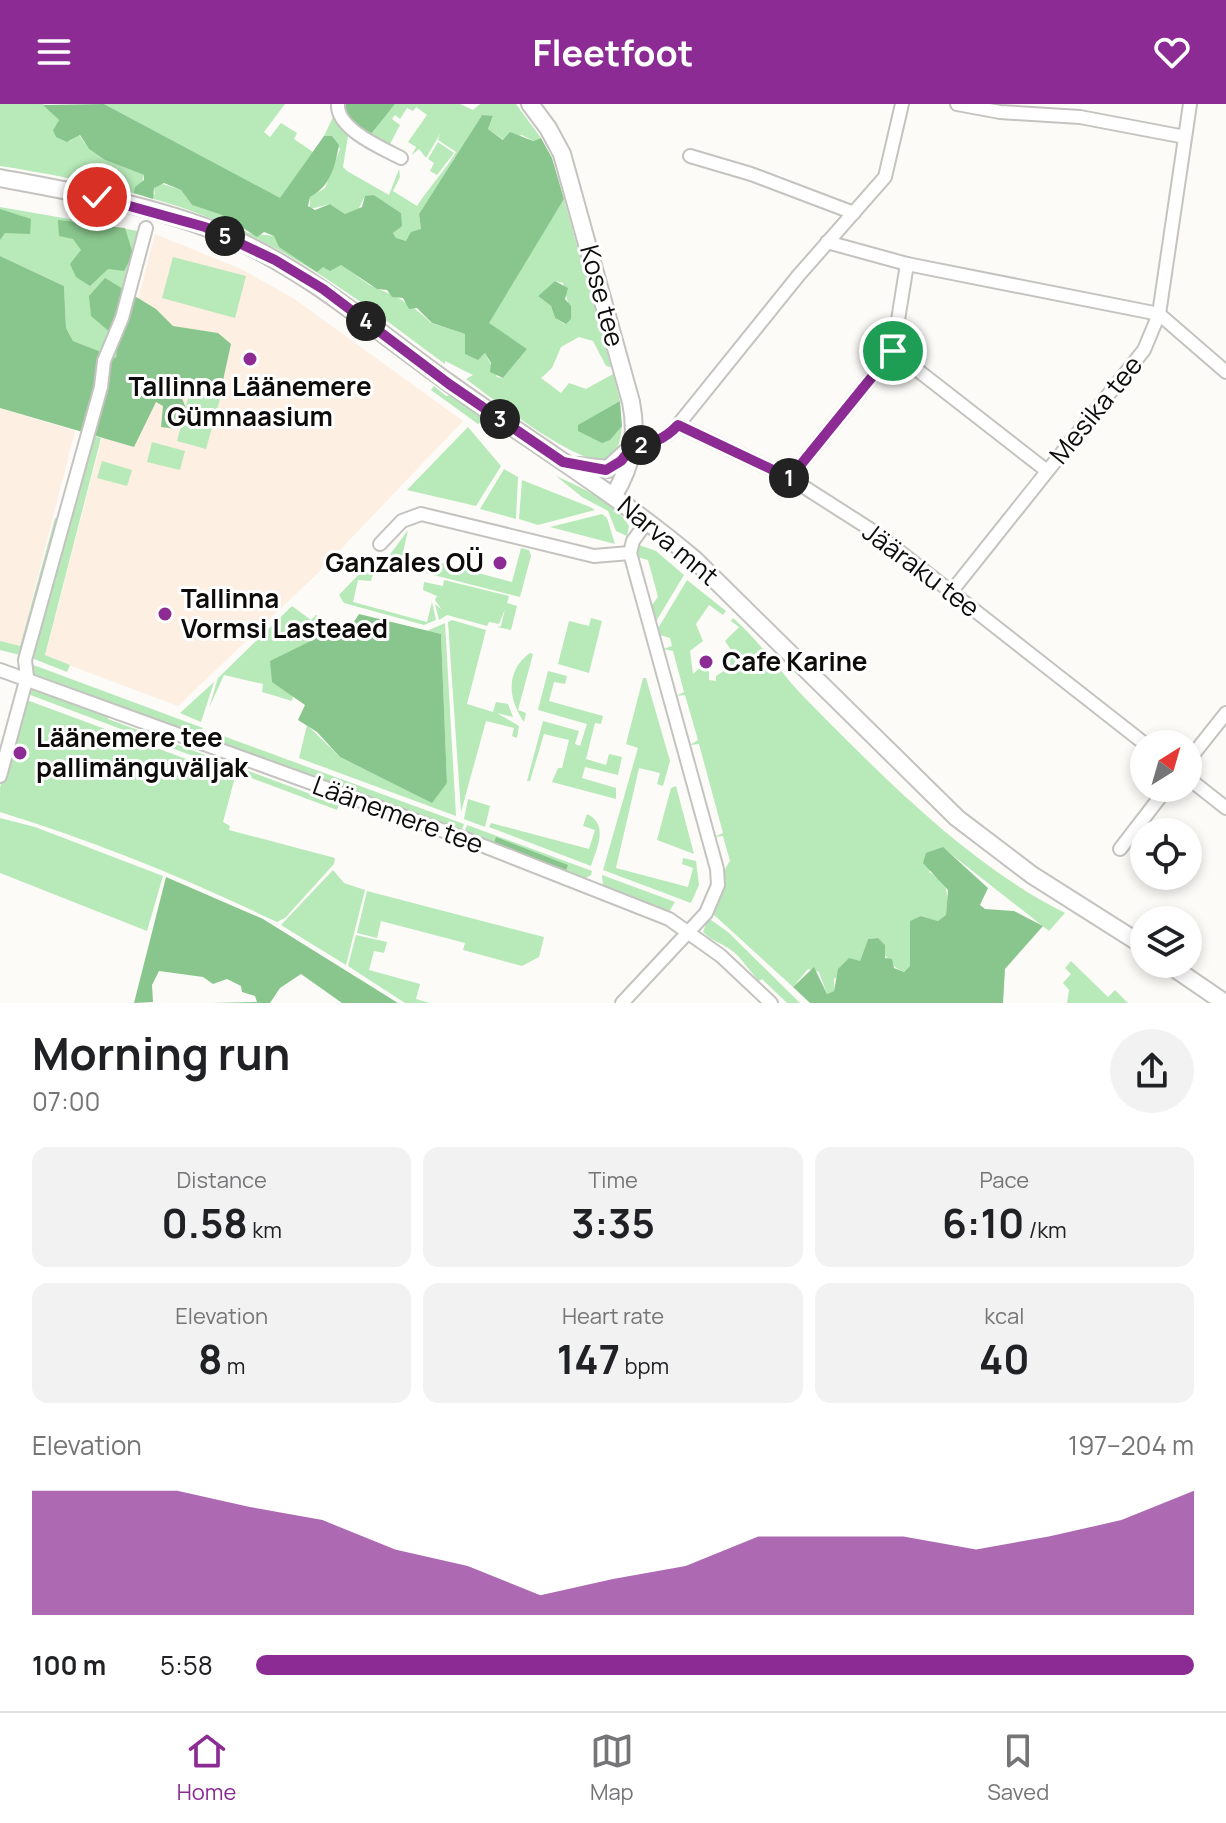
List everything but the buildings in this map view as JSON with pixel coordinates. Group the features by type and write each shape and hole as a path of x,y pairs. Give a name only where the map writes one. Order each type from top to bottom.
{"main road":[{"name":"Kose tee","path":"530,104 554,138 566,168 631,402 634,445 627,470 614,495"},
{"name":"Narva mnt","path":"0,178 149,210 239,241 323,289 449,384 648,520 694,559 957,818 1032,875 1130,937"},
{"path":"563,462 606,470 621,461 634,445"},
{"path":"1188,978 1225,1003"},
{"path":"1200,978 1226,994"}],"street":[{"path":"338,104 339,115 348,124 401,158"},
{"path":"634,445 657,440 678,425 887,172 902,104"},
{"path":"957,104 1000,112 1080,117 1185,137"},
{"name":"Mesika tee","path":"951,592 1144,350 1159,314 1190,104"},
{"path":"690,156 854,213"},
{"path":"0,776 27,677 25,660 101,387 104,361 122,318 146,228"},
{"path":"827,242 907,264 1159,314 1226,372"},
{"path":"790,478 893,351 907,264"},
{"path":"893,351 1047,471"},
{"name":"Jääraku tee","path":"678,425 790,478 876,533 1130,732"},
{"path":"380,544 402,521 421,514 594,556 630,553"},
{"path":"622,1003 690,931 715,899 717,869 630,553 633,541 648,520"},
{"name":"Läänemere tee","path":"0,670 27,677 466,839 669,919 690,931 771,1003"},
{"path":"1202,743 1226,713"},
{"path":"1202,789 1226,808"},
{"path":"1120,849 1156,802"}],"shaded area":[{"name":"Tallinna Läänemere Gümnaasium","path":"155,234 241,269 293,298 463,421 319,572 178,706 45,656"},
{"path":"0,408 75,431 20,647 0,641"}],"green space":[{"path":"0,104 43,104 59,120 53,130 70,141 79,135 89,149 105,160 144,175 142,183 155,195 154,188 160,183 181,190 192,205 223,215 248,233 275,236 325,268 341,265 368,284 407,303 431,323 465,334 465,354 481,357 485,353 497,377 503,378 527,349 488,323 564,199 611,367 606,366 593,341 579,337 561,347 552,368 541,378 561,393 569,383 586,389 613,374 620,401 579,425 597,440 622,426 617,449 612,457 596,460 558,443 466,379 473,375 445,361 445,364 311,269 232,227 135,194 0,166","holes":["555,281 563,283 571,315 565,324 555,318 551,306 538,296"]},
{"path":"104,104 285,104 264,132 270,137 281,123 297,133 294,139 313,152 280,199"},
{"path":"104,104 280,198 324,136 332,136 339,145 333,168 327,182 310,197 308,206 315,210 330,204 345,214 362,207 365,196 374,195 401,213 402,226 393,233 396,238 406,241 411,232 421,229 419,214 482,115 493,116 488,129 503,140 510,132 533,141 541,138 552,158 564,199 489,323 527,349 503,378 490,372 491,363 485,353 478,360 465,354 465,334 432,323 417,308 409,309 403,298 392,297 387,290 377,289 341,265 330,271 323,267 317,272 279,247 274,236 264,232 257,237 222,215 192,205 181,190 164,183 154,188 153,199 134,193 135,187 144,180 144,175 105,160 89,149 80,135 67,142 56,137 53,130 59,120 43,105"},
{"path":"343,104 395,104 370,135 345,116"},
{"path":"395,104 460,104 473,110 480,104 516,104 541,138 533,141 522,135 504,140 488,129 493,117 482,115 419,214 421,229 406,241 396,239 393,232 401,213 374,195 364,198 358,210 345,214 330,204 310,209 310,197 325,188 340,149 332,136 324,136 334,115 336,121 349,130 343,167 389,195 399,169 400,177 393,191 417,206 456,152 438,140 440,134 426,158 419,149 412,155 416,147 408,142 427,115 416,107 413,111 407,108 400,119 395,115 392,119 400,125 389,146 368,135"},
{"path":"438,142 454,153 437,175 430,171 434,163 428,159"},
{"path":"0,207 138,231 142,236 116,359 73,341 66,328 64,286 0,256"},
{"path":"0,209 31,219 30,234 5,233 0,240"},
{"path":"58,220 84,223 95,231 103,226 125,228 133,254 124,271 108,269 90,286 76,277 70,264 81,250 73,239 59,236"},
{"path":"0,256 64,286 66,328 73,341 116,358 118,339 91,316 89,296 105,278 156,309 173,326 218,333 231,344 220,394 190,388 181,396 186,408 178,429 161,427 163,406 156,402 134,447 0,408"},
{"path":"173,257 246,276 235,318 162,298"},
{"path":"555,281 568,288 565,299 571,306 571,319 566,324 555,318 551,306 538,296"},
{"path":"434,386 446,396 452,395 484,419 478,424 431,390"},
{"path":"190,391 220,399 206,449 177,441"},
{"path":"620,401 622,426 610,440 602,443 578,431 578,425"},
{"path":"468,427 501,466 476,506 407,490"},
{"path":"89,435 101,438 45,655 70,665 67,672 29,657"},
{"path":"152,442 185,451 180,470 147,462"},
{"path":"102,461 132,470 127,486 97,478"},
{"path":"504,469 518,477 516,519 480,509"},
{"path":"556,476 586,490 616,510 629,526 627,536 616,531 608,511 582,497"},
{"path":"522,480 595,510 538,525 519,519"},
{"path":"602,514 607,518 615,544 550,527"},
{"path":"55,518 61,519 24,656 0,650 0,641 20,646"},
{"path":"408,530 403,553 512,582 521,548 529,550 531,556 520,597 422,572 423,564 389,556"},
{"path":"639,545 656,551 684,575 655,623 651,606 658,597 648,560 637,557"},
{"path":"361,572 373,574 371,581 358,580 353,602 427,622 432,602 436,620 424,625 344,603 339,595"},
{"path":"444,580 509,596 507,603 517,606 511,630 497,627 501,626 505,609 499,624 489,622 487,626 447,615 439,620 435,604 442,610 435,600 437,596 423,590 424,582 443,586"},
{"path":"687,580 726,611 723,615 709,605 696,624 703,641 690,651 693,674 702,666 709,671 709,680 716,681 716,676 730,667 731,650 725,641 739,627 731,621 733,618 802,695 926,815 993,869 1065,913 1049,931 942,847 929,872 941,881 946,890 946,916 938,921 921,916 910,966 904,972 887,958 878,938 868,939 860,961 834,979 834,991 827,994 819,972 808,969 793,987 713,914 730,861 723,836 714,837 723,833 699,744 690,745 698,740 685,695 676,696 684,692 673,651 663,649 672,646 670,638 660,635 657,630"},
{"path":"292,606 311,620 316,615 321,618 322,634 316,656 300,679 292,701 262,692 263,684 224,675 209,708 218,678"},
{"path":"359,614 441,634 447,783 432,803 340,757 317,732 298,720 305,705 272,682 270,661 325,634 345,636"},
{"path":"591,618 602,621 589,673 558,664 569,621 589,626"},
{"path":"452,620 486,630 467,704 493,712 496,702 508,704 513,717 497,713 519,726 517,738 512,736 514,728 486,721 461,812 448,622"},
{"path":"445,623 456,816 299,758 307,725 340,757 432,802 447,783 441,634 427,631"},
{"path":"530,653 533,654 518,710 526,713 524,722 519,713 515,704 512,695 512,686 516,668"},
{"path":"28,663 203,728 196,734 31,673"},
{"path":"548,671 567,676 565,684 554,682 549,701 603,716 601,724 595,723 586,759 606,765 609,754 622,757 618,775 585,767 582,778 616,788 616,799 552,782 558,768 562,768 569,740 544,734 530,781 527,781 543,721 579,731 575,744 580,746 587,724 538,710"},
{"path":"643,678 646,678 670,761 663,786 657,784 660,773 639,768 616,868 688,887 693,868 682,864 683,858 696,861 699,885 691,903 603,870 638,748 626,744"},
{"path":"214,682 201,722 180,713"},
{"path":"28,684 109,714 108,719 332,802 334,798 339,805 337,810 25,693"},
{"path":"24,699 235,777 223,822 230,826 229,830 335,858 334,864 285,918 277,922 140,862 0,812 0,788"},
{"path":"212,732 464,824 461,832 212,740"},
{"path":"676,786 694,854 657,840 671,788"},
{"path":"468,799 490,806 485,827 464,819"},
{"path":"587,814 594,818 600,830 591,866 489,827 491,823 589,849 595,830 583,826"},
{"path":"0,818 35,827 163,876 147,931 0,873"},
{"path":"467,825 592,871 591,875 586,878 464,833"},
{"path":"496,837 568,865 566,870 494,843"},
{"path":"943,847 988,888 980,905 985,909 1014,911 1043,926 1005,969 1003,1003 810,1003 793,987 814,967 827,994 834,991 838,969 849,958 860,961 868,939 878,938 885,945 885,958 892,959 894,968 904,972 910,966 910,921 921,916 938,921 946,915 948,890 923,863 926,853"},
{"path":"333,870 344,883 365,890 346,965 281,925"},
{"path":"602,875 675,902 669,912 603,885"},
{"path":"166,877 263,919 398,1003 342,1003 301,974 280,988 270,1003 212,1003 257,1002 255,996 242,992 241,986 227,979 213,984 203,977 159,971 152,985 153,1002 134,1003"},
{"path":"367,891 544,937 539,957 522,966 463,950 465,943 381,921 377,938 357,933"},
{"path":"708,918 728,932 800,1003 787,1003 762,979 759,981 734,952 703,932"},
{"path":"356,935 387,942 384,953 374,951 369,970 420,984 416,999 430,1003 405,1003 348,966"},
{"path":"1071,961 1108,997 1115,990 1128,1003 1067,1003 1069,990 1063,983 1071,974 1065,968"}],"place":[{"name":"Tallinna Läänemere Gümnaasium","path":"250,359"},
{"name":"Ganzales OÜ","path":"500,563"},
{"name":"Tallinna Vormsi Lasteaed","path":"165,614"},
{"name":"Cafe Karine","path":"706,662"},
{"name":"Läänemere tee pallimänguväljak","path":"20,753"}],"route":[{"path":"97,197 205,227 299,273 449,384 563,462 592,470 614,467 634,445 646,445 668,435 678,425 790,478 893,351"}]}
